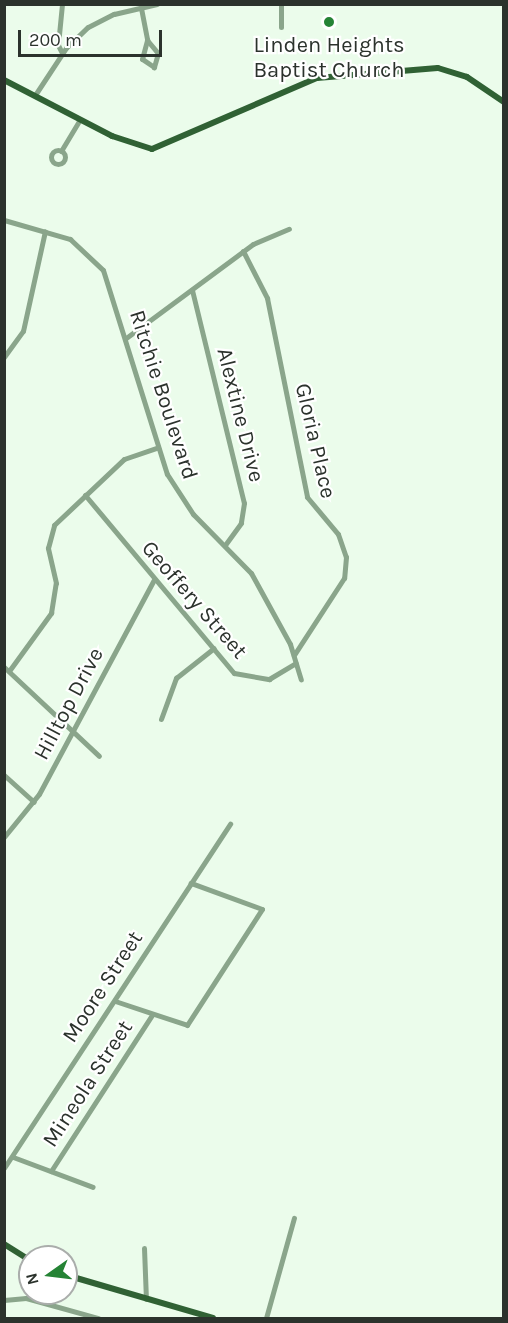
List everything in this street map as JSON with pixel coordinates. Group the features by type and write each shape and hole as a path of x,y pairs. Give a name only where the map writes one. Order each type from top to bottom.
{"main road":[{"path":"4,80 134,146 157,149 304,80 438,68 467,77 504,102"},
{"path":"4,1244 18,1253"},
{"path":"78,1279 213,1318"}],"street":[{"path":"62,4 62,53"},
{"path":"35,95 62,53 95,22 157,4"},
{"path":"281,4 281,27"},
{"path":"141,8 147,40 142,59 154,67 158,53 147,40"},
{"path":"61,151 80,119"},
{"name":"Ritchie Boulevard","path":"4,220 75,242 97,260 126,338 158,447 182,499 251,573 294,655 301,679"},
{"path":"126,338 243,251 289,230"},
{"path":"4,357 23,331 45,231"},
{"name":"Gloria Place","path":"243,251 267,298 308,500 338,534 346,557 344,578 294,655"},
{"name":"Alextine Drive","path":"192,290 244,502 241,523 226,544"},
{"path":"99,756 7,669 51,613 56,587 48,548 52,529 124,459 158,447"},
{"name":"Geoffery Street","path":"85,495 153,581 230,670 246,679 269,679 296,663"},
{"name":"Hilltop Drive","path":"4,837 34,802 153,581"},
{"path":"161,719 176,678 213,648"},
{"path":"4,775 34,802"},
{"name":"Moore Street","path":"4,1168 230,824"},
{"path":"115,1001 182,1025 262,909 191,883"},
{"name":"Mineola Street","path":"51,1171 152,1015"},
{"path":"13,1156 93,1187"},
{"path":"266,1318 294,1218"},
{"path":"144,1248 146,1299"},
{"path":"4,1300 26,1298 98,1318"}],"place":[{"name":"Linden Heights Baptist Church","path":"329,22"}]}
